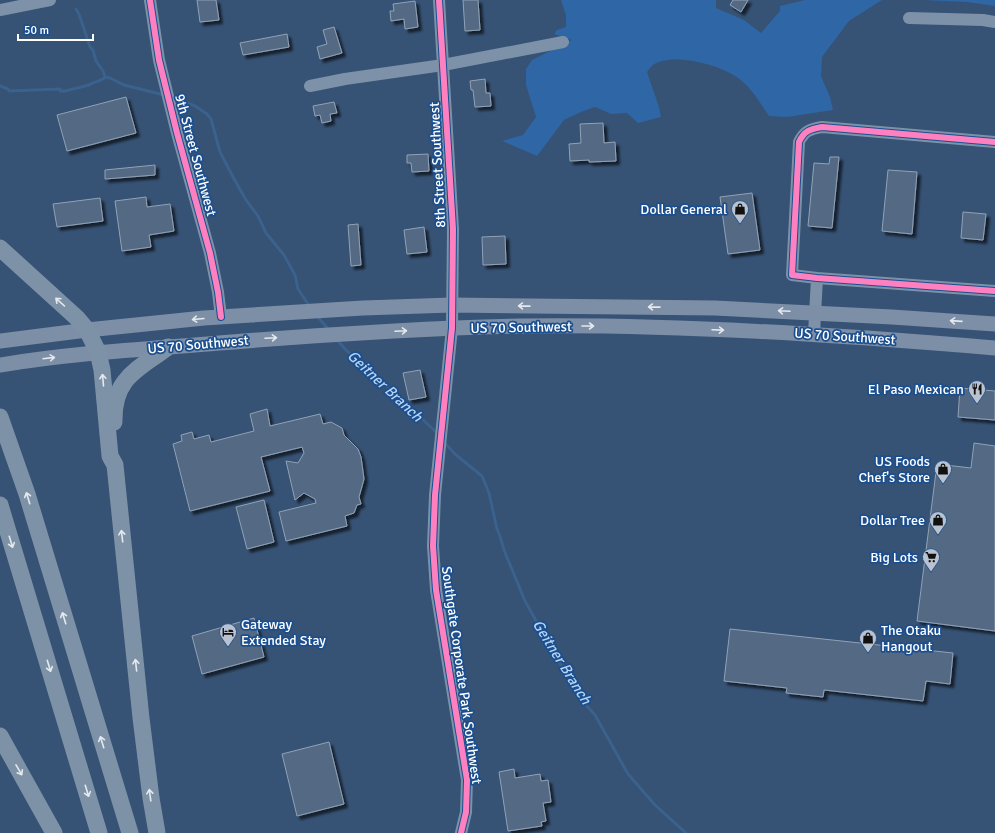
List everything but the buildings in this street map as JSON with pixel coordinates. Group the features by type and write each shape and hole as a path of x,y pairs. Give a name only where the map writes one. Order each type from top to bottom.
{"highway":[{"path":"0,248 87,330 98,352 102,370 110,456 115,465"},
{"path":"157,833 141,718 115,465 117,455 114,416 119,390 123,384 133,372 168,347"},
{"path":"0,416 27,494 130,833"},
{"path":"0,504 99,833"},
{"path":"0,736 54,833"}],"main road":[{"name":"US 70 Southwest","path":"0,341 87,330 221,317 363,308 452,305 715,308 995,324"},
{"name":"US 70 Southwest","path":"0,365 98,352 269,338 452,328 610,326 814,334 995,348"}],"street":[{"path":"0,10 50,0"},
{"name":"9th Street Southwest","path":"150,0 159,60 180,144 210,252 218,292 221,317"},
{"name":"8th Street Southwest","path":"440,0 453,229 452,328"},
{"path":"909,18 983,20 995,22"},
{"path":"310,86 345,79 444,65 563,42"},
{"path":"995,142 822,127 808,130 802,135 799,142 792,275 995,291"},
{"path":"814,334 817,278"},
{"name":"Southgate Corporate Park Southwest","path":"452,328 434,495 433,546 436,590 464,754 467,780 466,812 461,833"}],"shaded area":[{"path":"561,0 716,0 716,8 744,20 761,33 780,11 780,6 805,0 882,0 849,21 822,57 821,76 830,97 833,110 787,117 769,116 747,86 730,73 696,62 684,60 662,61 653,65 647,72 661,117 638,123 627,113 611,114 595,107 564,120 537,156 502,141 523,135 536,117 526,85 526,69 532,60 572,40 554,34 557,30 566,27 566,16"},
{"path":"922,0 995,0 995,6 967,2"}],"waterway":[{"path":"76,9 90,47 93,50 96,61 105,77"},
{"name":"Geitner Branch","path":"0,86 8,89 9,91 60,89 60,91 65,91 89,85 102,80 105,77 124,85 164,95"},
{"name":"Geitner Branch","path":"172,97 195,106 207,114 211,119 220,152 233,177 246,200 258,216 266,233 284,255 295,275 298,289 310,307"},
{"name":"Geitner Branch","path":"317,316 329,330"},
{"name":"Geitner Branch","path":"336,339 347,351 437,433"},
{"name":"Geitner Branch","path":"443,441 456,455 482,476 489,493 497,529 504,550 525,601 562,667 576,686 587,706 595,715 628,774 655,805 686,833"}],"cycle path":[{"path":"150,0 159,60 177,133 210,253 218,292 221,317"},
{"path":"439,0 453,229 452,328 435,495 433,546 436,590 467,780 466,812 461,833"},
{"path":"995,142 822,127 808,131 803,135 799,142 792,275 995,291"}],"place":[{"name":"Dollar General","path":"740,224"},
{"name":"El Paso Mexican","path":"977,404"},
{"name":"US Foods Chef's Store","path":"943,484"},
{"name":"Dollar Tree","path":"938,535"},
{"name":"Big Lots","path":"931,572"},
{"name":"Gateway Extended Stay","path":"228,647"},
{"name":"The Otaku Hangout","path":"868,653"}]}
